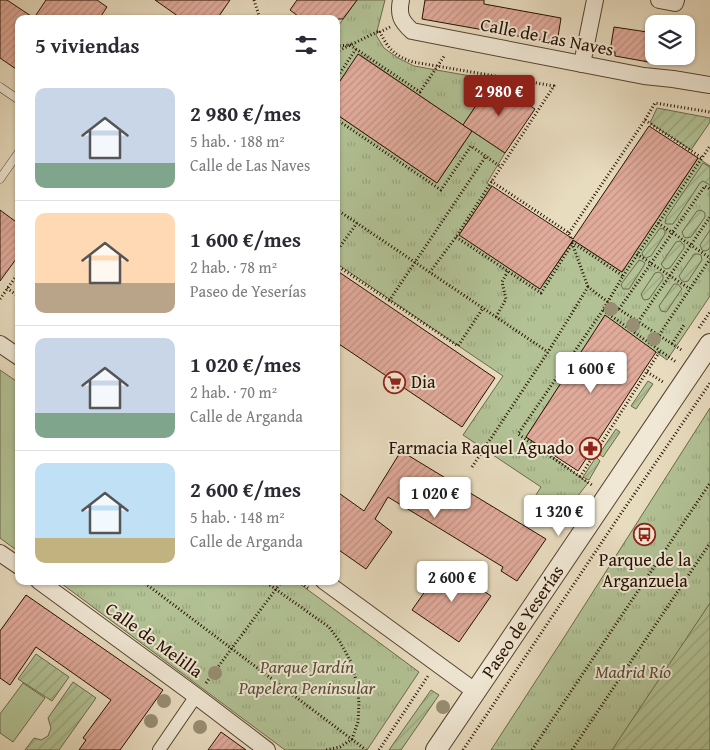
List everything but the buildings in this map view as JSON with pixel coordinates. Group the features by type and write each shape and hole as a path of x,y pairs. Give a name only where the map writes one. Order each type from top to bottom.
{"street":[{"name":"Calle de Las Naves","path":"401,0 400,13 404,24 412,31 644,76 710,85"},
{"path":"582,64 595,0"},
{"path":"659,0 675,3 676,0"},
{"path":"0,344 15,355"},
{"name":"Paseo de Yeserías","path":"436,750 710,344"},
{"path":"1,556 15,564"},
{"name":"Calle de Melilla","path":"44,585 266,750"},
{"path":"329,585 476,692"},
{"name":"Calle de Melilla","path":"159,750 196,696"}],"lane":[{"path":"0,87 15,97"},
{"path":"0,179 15,158"}],"path":[{"path":"254,0 259,15"},
{"path":"340,50 392,26 391,21"},
{"path":"380,32 390,49 406,60 554,86 456,237 430,272"},
{"path":"340,46 350,45 420,92 455,39"},
{"path":"340,73 356,49"},
{"path":"569,233 655,103 710,112"},
{"path":"645,120 702,158"},
{"path":"340,123 441,190 471,146 501,167"},
{"path":"608,496 518,434 603,310 637,254 710,146"},
{"path":"389,300 486,156"},
{"path":"491,181 569,233 571,238"},
{"path":"619,310 704,186 710,189"},
{"path":"340,212 548,352"},
{"path":"638,322 710,217"},
{"path":"340,246 357,223"},
{"path":"658,223 710,259 659,335"},
{"path":"456,237 541,292 572,244"},
{"path":"572,244 572,242 623,276"},
{"path":"572,244 588,287 619,310 683,351"},
{"path":"637,254 690,289"},
{"path":"340,268 458,346 483,308"},
{"path":"496,316 506,299 502,282 508,271"},
{"path":"0,299 15,277"},
{"path":"472,467 548,352 588,287"},
{"path":"7,288 15,294"},
{"path":"603,310 667,356"},
{"path":"672,344 684,325"},
{"path":"580,477 660,351"},
{"path":"463,750 710,383"},
{"path":"532,750 710,483"},
{"path":"572,750 710,543"},
{"path":"705,551 710,554"},
{"path":"147,585 366,750"},
{"path":"271,585 329,627 344,648 351,662 357,684 358,722 352,739 340,747 326,750"},
{"path":"196,696 279,585"},
{"path":"379,750 427,675 434,680"}],"green space":[{"path":"357,0 385,0 376,35 384,48 414,66 493,80 463,125 359,54 340,81 340,23"},
{"path":"657,108 710,118 710,122 691,150 650,123"},
{"path":"340,117 437,183 472,131 505,153 487,183 492,186 460,235 540,289 573,240 622,272 698,158 710,166 710,296 667,360 605,316 526,437 588,483 569,506 560,511 547,507 534,498 541,487 463,435 503,376 340,266"},
{"path":"703,163 710,167 710,185 703,181 700,183 673,224 665,223 666,218"},
{"path":"701,210 705,213 705,217 691,237 684,237 682,232 697,211"},
{"path":"660,228 665,230 665,234 651,256 646,258 642,253"},
{"path":"710,230 710,247 704,251 700,245"},
{"path":"680,241 684,248 670,268 664,268 661,264 676,242"},
{"path":"694,254 701,255 702,260 688,281 684,282 679,276"},
{"path":"639,260 645,263 643,267 629,289 623,289 622,283"},
{"path":"659,272 663,275 663,279 649,299 643,299 641,294 655,273"},
{"path":"674,284 678,284 682,289 667,311 661,311 659,306"},
{"path":"0,370 15,380 15,549 0,538"},
{"path":"648,381 653,384 636,409 631,406"},
{"name":"Madrid Río","path":"710,408 710,750 491,750 563,639"},
{"path":"616,429 620,432 603,457 599,454"},
{"path":"596,457 600,461 589,480 583,477"},
{"name":"Parque Jardín Papelera Peninsular","path":"63,585 301,585 419,672 367,750 285,750"},
{"path":"710,603 710,750 612,750"},
{"path":"36,654 69,677 52,701 18,679"},
{"path":"73,682 96,698 59,750 25,750 34,738 41,740 48,736 51,728 48,718"},
{"path":"23,683 45,698 13,742 0,733 0,714"},
{"path":"431,690 439,695 401,750 389,750"}],"place":[{"name":"Dia","path":"395,382"},
{"name":"Farmacia Raquel Aguado","path":"590,448"},
{"name":"Parque de la Arganzuela","path":"645,535"}]}
